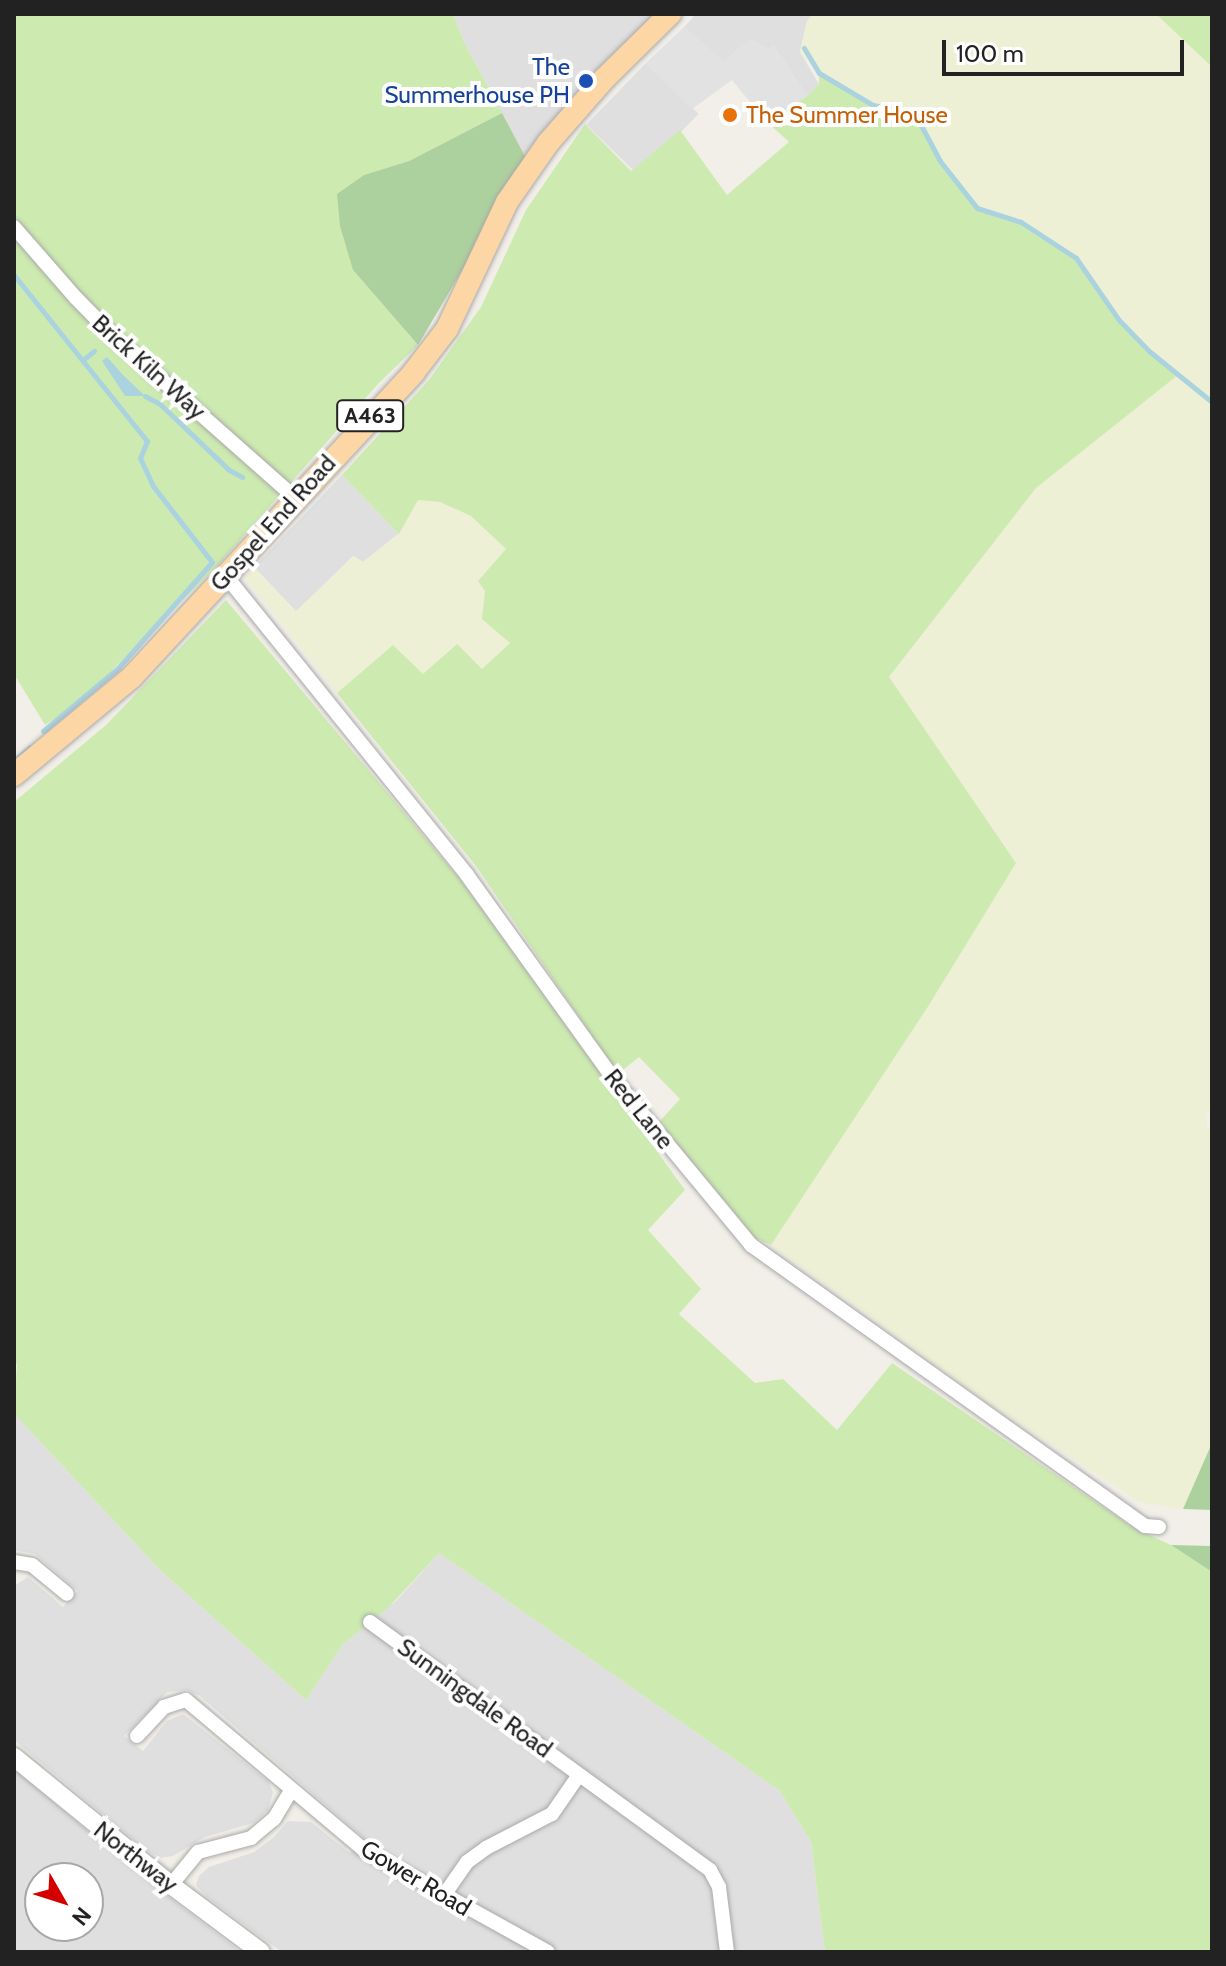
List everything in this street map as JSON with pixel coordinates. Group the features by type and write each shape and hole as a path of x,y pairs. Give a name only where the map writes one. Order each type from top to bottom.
{"main road":[{"name":"Gospel End Road","path":"14,775 132,677 294,497 414,372 447,329 507,202 548,143 604,79 670,14"}],"street":[{"name":"Brick Kiln Way","path":"14,227 120,343 294,497"},
{"name":"Red Lane","path":"226,576 467,875 613,1078 751,1245 1145,1526 1159,1527"},
{"path":"14,1562 32,1565 67,1594"},
{"name":"Sunningdale Road","path":"370,1622 715,1876 727,1952"},
{"name":"Gower Road","path":"137,1736 164,1707 186,1700 364,1850 548,1952"},
{"name":"Northway","path":"14,1757 171,1885 261,1952"},
{"path":"444,1895 467,1862 486,1848 552,1814 579,1775"},
{"path":"171,1885 198,1852 251,1838 274,1819 291,1791"}],"shaded area":[{"path":"453,14 658,14 527,160 465,44"},
{"path":"696,14 813,14 807,21 800,52 819,84 807,96 774,46 768,49 750,39 723,62 684,27"},
{"path":"684,27 723,62 750,39 768,49 774,46 807,96 766,121 732,80 692,109 646,63"},
{"path":"646,63 699,114 639,176 586,125"},
{"path":"342,475 399,534 363,562 353,556 296,612 254,567"},
{"path":"14,1414 160,1570 306,1700 343,1644 396,1601 439,1553 780,1791 811,1842 825,1952 282,1952 207,1897 196,1885 199,1876 209,1867 254,1852 288,1821 311,1822 350,1853 363,1837 200,1696 187,1690 167,1692 124,1736 143,1751 167,1721 183,1714 269,1782 273,1793 268,1810 253,1823 205,1837 173,1856 161,1858 146,1850 14,1740 14,1586 28,1577 63,1607 78,1591 35,1554 14,1550"},
{"path":"14,1769 151,1884 241,1952 14,1952"}],"green space":[{"path":"14,14 453,14 465,44 502,113 409,161 364,175 353,270 418,345 378,384 216,567 79,703 45,725 14,674"},
{"path":"813,14 1156,14 1212,67 1212,1110 1206,1113 1207,1127 1212,1130 1212,1443 1183,1509 1139,1502 1000,1411 771,1245 929,1005 1016,863 889,678 1036,488 1178,375 1119,320 1076,258 1021,222 977,208 940,161 915,114 873,105 819,73 800,52 807,21"},
{"path":"1156,14 1212,14 1212,67"},
{"path":"819,73 873,105 915,114 940,161 977,208 1021,222 1076,258 1119,320 1178,375 1036,488 889,677 1016,863 929,1005 771,1245 755,1238 659,1122 680,1099 639,1057 618,1074 476,866 337,693 393,645 423,674 457,644 482,669 510,643 482,619 485,591 478,581 506,549 471,516 440,502 418,500 399,534 342,475 429,380 481,307 526,210 585,124 631,171 680,130 727,195 789,142 766,121 807,96 819,84"},
{"path":"502,113 527,160 418,345 353,270 340,226 337,194 364,175 409,161"},
{"path":"418,499 440,502 471,516 506,549 485,591 510,642 482,669 456,644 423,675 393,645 337,693 245,578 254,567 296,611 354,556 363,562 398,534"},
{"path":"226,600 463,883 685,1190 648,1230 701,1289 679,1314 755,1383 783,1379 837,1430 892,1363 1132,1527 1171,1545 1212,1572 1212,1952 825,1952 811,1842 780,1791 439,1553 389,1607 343,1644 306,1700 160,1570 14,1414 17,1364 14,1362 14,802 106,725"},
{"path":"1212,1443 1212,1510 1183,1509"},
{"path":"1171,1545 1212,1546 1212,1572"}],"water":[{"path":"107,357 145,396 125,396 102,361"}],"waterway":[{"path":"804,48 819,73 873,105 915,114 940,161 977,208 1021,222 1076,258 1119,320 1149,351 1212,402"},
{"path":"14,275 147,441 140,458 153,486 212,562 118,668 43,731"},
{"path":"84,359 94,351"},
{"path":"145,396 160,404 229,470 242,477"},
{"path":"14,761 30,747"}],"place":[{"name":"The Summerhouse PH","path":"586,81"},
{"name":"The Summer House","path":"730,115"}]}
